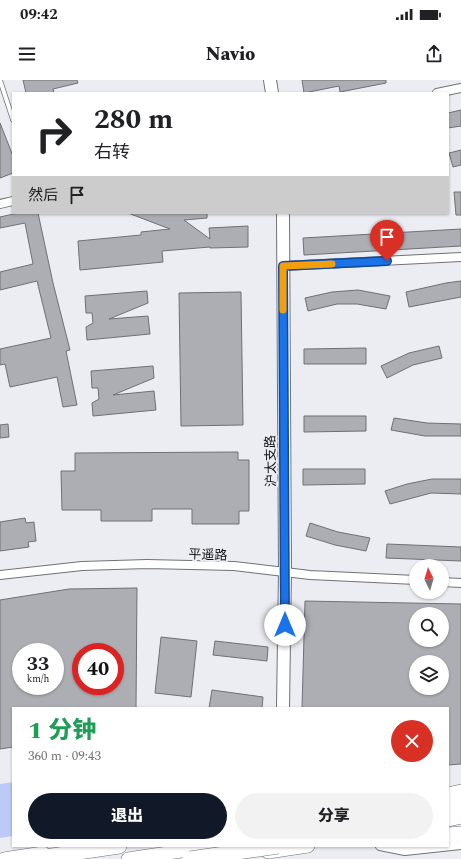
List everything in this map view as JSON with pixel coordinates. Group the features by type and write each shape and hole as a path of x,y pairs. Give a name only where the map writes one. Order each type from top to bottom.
{"highway":[{"path":"449,795 461,792"},
{"path":"449,819 461,816"},
{"path":"32,859 112,847"},
{"path":"190,859 276,850"}],"main road":[{"path":"449,790 461,788"},
{"path":"449,799 461,796"},
{"path":"449,808 461,805"},
{"path":"449,825 458,834"},
{"path":"4,859 85,847"},
{"path":"75,859 153,847"},
{"path":"128,859 208,847"},
{"path":"222,859 300,847"}],"street":[{"path":"270,80 272,92"},
{"path":"442,92 461,88"},
{"path":"0,204 12,201"},
{"name":"沪太支路","path":"282,214 285,571 283,707"},
{"path":"283,266 461,257"},
{"name":"平遥路","path":"0,576 68,567 117,564 226,566 310,574 409,580"},
{"path":"449,582 461,583"},
{"path":"386,847 405,850 415,847"}],"lane":[{"path":"0,80 12,117"}],"shaded area":[{"path":"12,782 12,836 0,838 0,784"}],"building":[{"path":"23,80 77,80 78,83 53,89 54,92 26,92"},
{"path":"302,80 386,80 386,83 340,92 339,86 304,92"},
{"path":"461,110 461,126 449,128 449,113"},
{"path":"0,123 12,153 12,173 0,178"},
{"path":"461,150 461,165 453,167 449,153"},
{"path":"454,192 461,192 461,215 456,215"},
{"path":"14,214 38,214 53,283 70,350 66,351 77,405 63,407 57,377 10,387 5,364 0,365 0,349 51,338 37,281 0,290 0,272 33,264 25,223 0,228 0,217"},
{"path":"131,214 207,214 207,218 184,220 210,239 209,228 248,226 248,247 210,247 162,251 163,262 80,270 78,241 141,235 141,232 170,229"},
{"path":"461,229 461,246 304,255 303,238"},
{"path":"461,281 461,297 409,307 406,292"},
{"path":"358,290 390,296 386,309 357,304 337,304 308,311 305,298 332,292"},
{"path":"147,291 148,303 109,319 148,316 150,334 87,340 86,327 93,323 92,313 86,313 85,296"},
{"path":"241,292 243,425 181,426 179,293"},
{"path":"439,346 442,358 413,365 387,378 381,366 409,353"},
{"path":"366,348 366,364 304,364 304,349"},
{"path":"153,366 154,378 113,395 154,391 156,410 93,416 92,403 99,399 98,388 92,388 91,371"},
{"path":"304,416 366,416 366,431 304,432"},
{"path":"394,418 427,423 461,424 461,436 425,436 391,430"},
{"path":"8,424 9,437 0,438 0,425"},
{"path":"238,452 238,460 249,460 249,511 239,511 239,524 192,524 192,509 152,509 152,521 101,521 101,510 62,510 61,471 75,471 75,453"},
{"path":"303,469 365,469 365,484 303,485"},
{"path":"432,479 461,479 461,494 431,493 390,504 385,491 407,484"},
{"path":"25,518 26,523 34,522 36,541 28,542 29,547 0,551 0,522"},
{"path":"310,523 338,532 370,538 366,551 335,545 306,536"},
{"path":"387,544 461,547 461,561 449,561 449,559 386,558"},
{"path":"137,588 136,707 12,707 12,747 0,749 0,600 69,589"},
{"path":"305,601 461,604 461,764 449,765 449,707 302,707"},
{"path":"161,637 197,641 191,697 155,693"},
{"path":"215,641 268,647 267,661 213,655"},
{"path":"212,690 263,697 262,707 209,707"}],"slow traffic":[{"path":"283,310 283,266 332,264"}],"route":[{"path":"285,625 283,266 387,261"}]}
